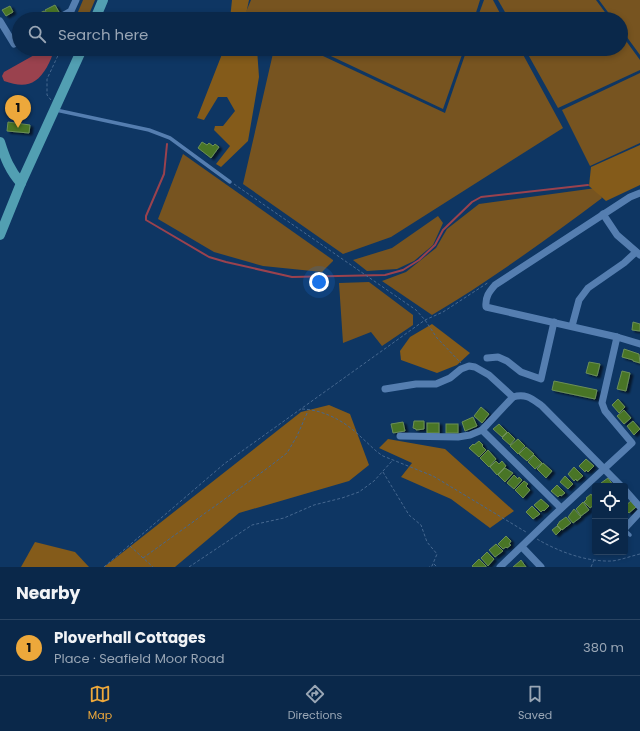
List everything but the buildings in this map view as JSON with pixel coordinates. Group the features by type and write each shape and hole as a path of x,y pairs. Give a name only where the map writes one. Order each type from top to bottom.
{"main road":[{"path":"98,12 104,0"},
{"path":"0,235 21,183 79,56"},
{"path":"0,142 7,163 15,177 21,183"}],"street":[{"path":"69,12 76,0"},
{"path":"0,21 12,41"},
{"path":"640,193 630,197 603,214 495,285 486,300 486,307 572,326 640,344"},
{"path":"572,326 579,300 588,288 638,253 617,235 603,214"},
{"path":"487,358 498,357 508,361 520,372 541,379 554,322"},
{"path":"500,567 561,508 632,443 605,411 602,403 617,337"},
{"path":"385,389 416,384 436,384 450,378 469,366 475,367 489,375 513,397"},
{"path":"400,436 458,437 470,435 482,430 513,397 521,395 529,397 542,406 618,483"},
{"path":"482,430 561,508"},
{"path":"628,493 640,507"},
{"path":"628,526 640,512"},
{"path":"522,547 541,567"}],"lane":[{"path":"56,108 149,130 170,138 230,182"}],"path":[{"path":"56,108 46,95 47,79 58,56"},
{"path":"230,182 416,310 437,338 466,367"},
{"path":"104,567 224,464 425,320 443,312 488,282"},
{"path":"300,409 324,413 347,424 376,452 433,476 548,546 572,555 613,561 640,554"},
{"path":"143,558 287,453 309,410"},
{"path":"189,567 252,525 284,518 314,506 359,492 374,481 392,460"},
{"path":"382,471 409,514 421,525 427,542 437,554 432,566 429,567"},
{"path":"129,546 153,567"},
{"path":"591,567 594,559"},
{"path":"433,563 437,567"}],"shaded area":[{"path":"83,0 95,0 90,12 78,12"},
{"path":"232,0 249,0 246,12 231,12"},
{"path":"251,0 480,0 476,12 246,12"},
{"path":"484,0 493,0 499,12 480,12"},
{"path":"498,0 596,0 605,12 505,12"},
{"path":"599,0 640,0 640,55 628,39 628,12 608,12"},
{"path":"628,44 640,60 640,70 558,108 529,56 628,56"},
{"path":"33,56 52,56 43,73 34,82 29,84 23,85 4,81 2,76 4,72"},
{"path":"221,56 258,56 259,77 248,141 221,167 216,164 230,146 214,130 215,126 223,126 235,111 227,97 218,97 204,120 197,118"},
{"path":"272,56 323,56 445,113 465,56 524,56 563,128 391,237 343,254 243,184"},
{"path":"331,56 462,56 443,109"},
{"path":"640,73 640,143 590,166 562,110"},
{"path":"640,145 640,185 606,201 589,186 591,167"},
{"path":"183,154 333,261 322,272 263,266 214,252 158,219"},
{"path":"596,188 602,198 540,244 454,302 432,315 382,281 406,272 436,248 447,229 479,204"},
{"path":"438,216 443,223 433,245 414,261 397,269 367,271 353,260 392,248"},
{"path":"369,282 413,315 413,325 382,346 371,332 343,343 339,283"},
{"path":"432,324 470,353 457,365 437,373 401,360 400,351 410,337"},
{"path":"329,405 350,414 369,465 349,481 239,513 175,567 104,567 301,412"},
{"path":"388,439 445,449 514,511 490,528 451,499 401,477 412,463 379,448"},
{"path":"35,542 75,552 89,567 21,567"}],"waterway":[{"path":"167,144 164,174 146,216 146,220 209,257 292,277 385,275 403,270 419,260 435,245 443,230 472,202 481,197 588,185"}],"place":[{"name":"Ploverhall Cottages","path":"18,128"}]}
